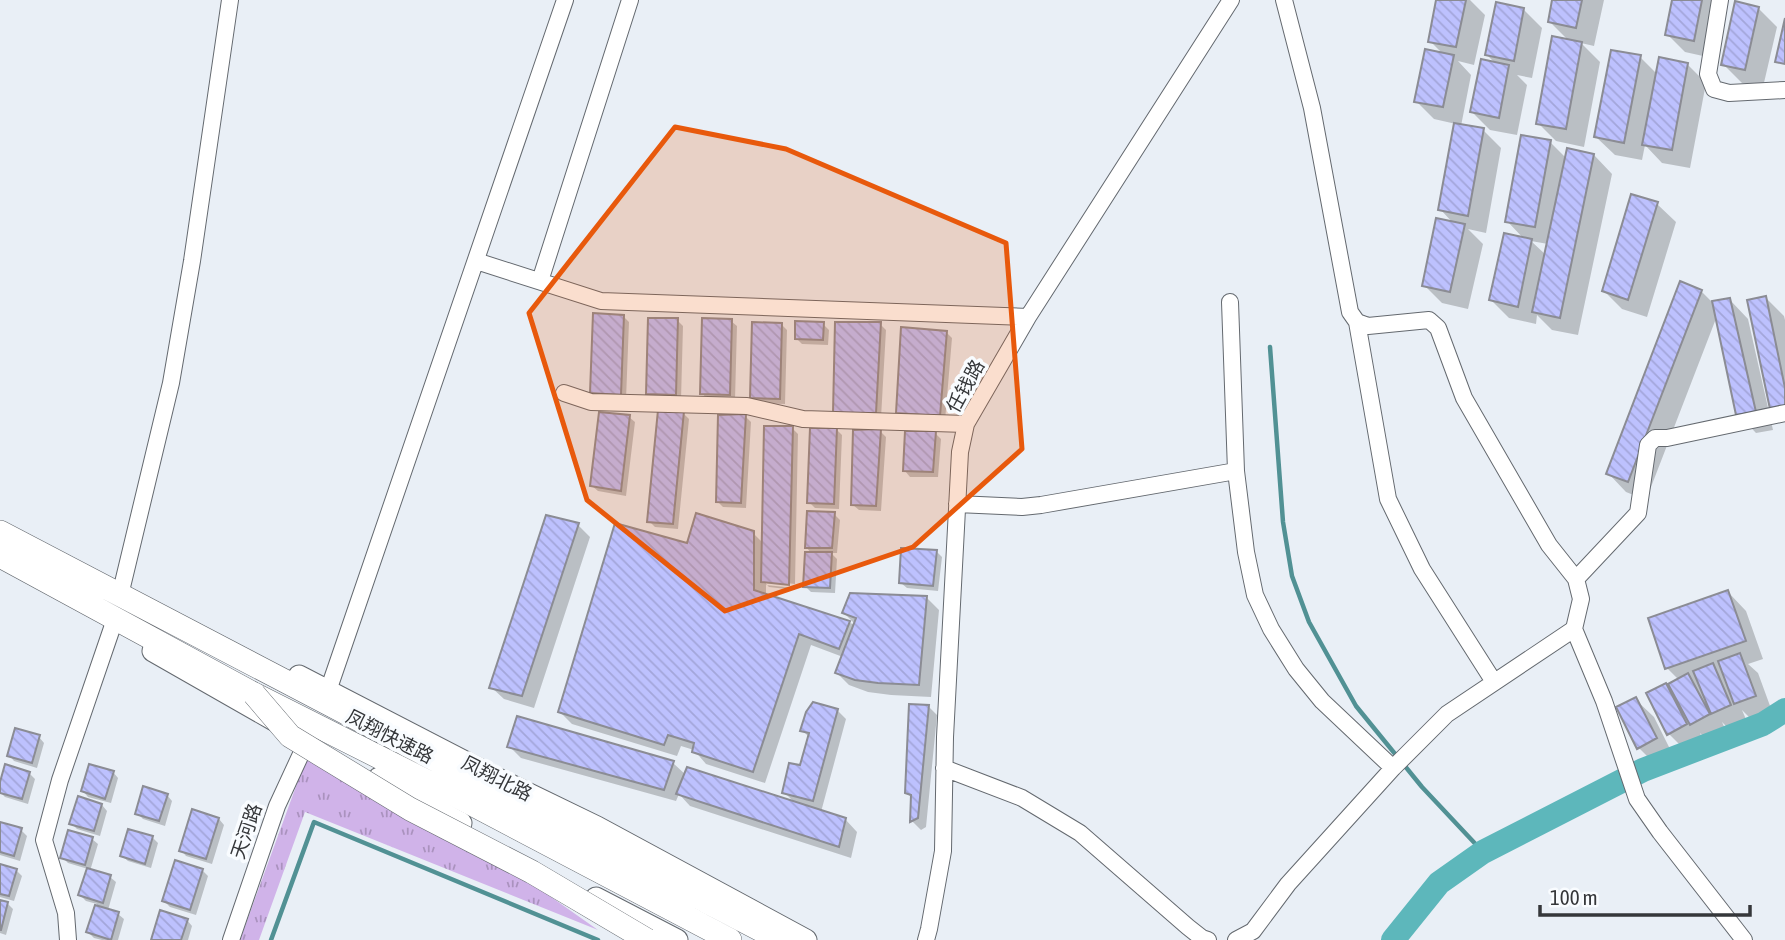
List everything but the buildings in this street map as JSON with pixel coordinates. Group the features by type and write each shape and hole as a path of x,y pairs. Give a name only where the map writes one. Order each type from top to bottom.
{"highway":[{"name":"凤翔快速路","path":"0,532 780,940"},
{"name":"凤翔快速路","path":"0,556 254,694 464,800 730,940"},
{"path":"254,694 290,736 410,809 533,872 647,940"}],"main road":[{"name":"凤翔北路","path":"0,521 241,649 597,827 806,940"},
{"path":"0,569 677,940"}],"street":[{"path":"122,587 172,383 230,0"},
{"path":"328,691 565,0"},
{"path":"540,281 630,0"},
{"name":"任钱路","path":"926,940 943,851 944,768 957,505 960,452 966,424 1028,317 1231,0"},
{"path":"1284,0 1312,108 1350,312 1357,322 1388,499 1422,569 1494,682"},
{"path":"1720,0 1708,74 1714,89 1729,93 1785,90"},
{"path":"476,261 601,301 1028,317"},
{"path":"1230,302 1236,471 1246,552 1255,595 1271,629 1296,669 1322,701 1393,768"},
{"path":"1357,322 1368,326 1429,320 1438,328 1464,398 1549,545 1576,579 1581,599 1573,629 1618,738 1637,799 1744,940"},
{"path":"564,393 591,402 747,406 803,419 966,424"},
{"path":"1576,579 1638,513 1648,445 1655,438 1667,438 1785,413"},
{"path":"957,505 1041,505 1236,471"},
{"path":"68,940 66,913 44,840 60,780 112,628"},
{"path":"1236,940 1253,931 1288,884 1393,768 1447,714 1573,629"},
{"name":"天河路","path":"231,940 277,806 308,738"},
{"path":"944,768 1022,798 1080,833 1202,938 1208,940"}],"highlighted area":[{"path":"675,127 786,149 1006,243 1022,449 913,547 725,611 587,500 529,313"}],"green space":[{"path":"306,759 527,880 598,930 305,812 259,940 240,940"}],"waterway":[{"path":"1270,347 1283,522 1292,576 1309,622 1356,706 1422,787 1483,852"},
{"path":"1393,940 1439,883 1483,852 1643,770 1763,724 1785,710"},
{"path":"271,940 314,822 598,940"}]}
